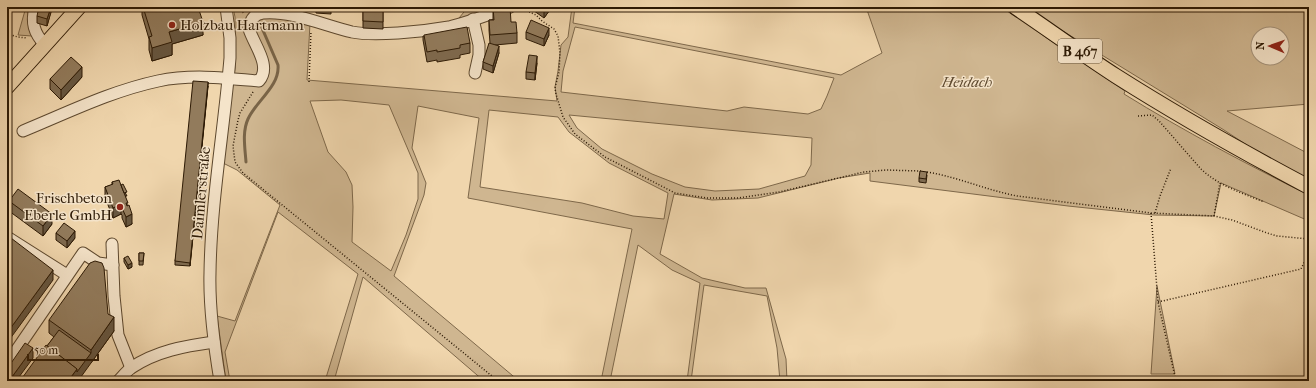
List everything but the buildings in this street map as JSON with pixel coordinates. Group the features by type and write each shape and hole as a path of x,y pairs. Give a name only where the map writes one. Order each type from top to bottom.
{"main road":[{"path":"7,87 42,41 79,7"},
{"name":"B 467","path":"1015,7 1114,75 1145,94 1209,132 1309,187"}],"street":[{"path":"35,7 33,21 42,41"},
{"name":"Daimlerstraße","path":"220,381 210,301 211,245 228,78 230,38 226,7"},
{"path":"23,131 125,90 159,81 188,77 228,78 259,81 262,77 264,67 249,29 252,18 258,14 270,13 312,21 353,32 383,34 427,30 450,26 510,7"},
{"path":"473,19 479,45 479,55 475,73"},
{"path":"7,237 68,275"},
{"path":"112,244 114,296 118,336 131,368"},
{"path":"7,364 83,253 98,263 113,265"},
{"path":"118,381 131,368 154,355 183,346 214,342"}],"path":[{"path":"518,7 536,15 554,29 558,36 560,53 559,72 555,88 556,94 563,117 575,134 605,157 675,193 707,198 744,197 779,192 864,172 913,171 932,173 989,190 1017,196 1151,214 1214,216 1232,220 1267,233 1309,238"},
{"path":"309,82 312,21"},
{"path":"7,34 42,41"},
{"path":"259,81 240,113 236,126 233,156 238,167 243,173 498,381"},
{"path":"1138,116 1152,115 1201,169 1220,184 1264,202"},
{"path":"1155,213 1160,196 1172,168"},
{"path":"1214,216 1220,184"},
{"path":"1151,214 1158,302 1176,381"},
{"path":"1158,302 1301,269 1309,252"}],"green space":[{"path":"26,7 33,7 32,36 18,35"},
{"name":"Heidach","path":"233,7 292,7 291,19 310,23 307,80 557,101 555,87 561,45 568,37 572,7 575,7 573,23 841,75 882,53 866,7 1001,7 1125,91 1124,94 1215,147 1309,195 1309,221 1221,183 1214,216 1154,215 1068,206 870,181 870,173 839,178 758,198 712,200 674,194 660,254 702,278 745,288 766,288 786,359 787,381 780,381 777,348 767,296 704,285 691,381 687,381 700,283 672,270 638,245 610,381 601,381 632,229 468,198 479,118 418,106 412,148 426,183 424,195 394,276 519,381 484,381 363,277 334,381 325,381 358,274 278,212 225,352 230,381 226,381 217,316 235,321 280,205 237,170 223,163 235,68 235,17","holes":["575,27 834,78 821,109 808,114 744,107 727,111 561,92 563,71","341,100 389,105 418,173 418,199 406,235 391,271 352,242 352,185 346,172 328,152 310,101","489,110 558,117 569,132 609,163 668,193 664,219 633,216 582,203 480,187","569,115 812,138 811,165 805,176 759,189 715,191 685,187 652,174 602,149 577,128"]},
{"path":"468,7 500,7 455,23"},
{"path":"1028,7 1309,7 1309,104 1227,111 1309,154 1309,180 1265,157 1224,130 1048,22"},
{"path":"1157,286 1175,374 1151,374"}],"waterway":[{"path":"246,162 244,140 246,124 252,112 271,87 278,73 278,65 262,28"}],"place":[{"name":"Holzbau Hartmann","path":"172,25"},
{"name":"Frischbeton Eberle GmbH","path":"120,207"}]}
